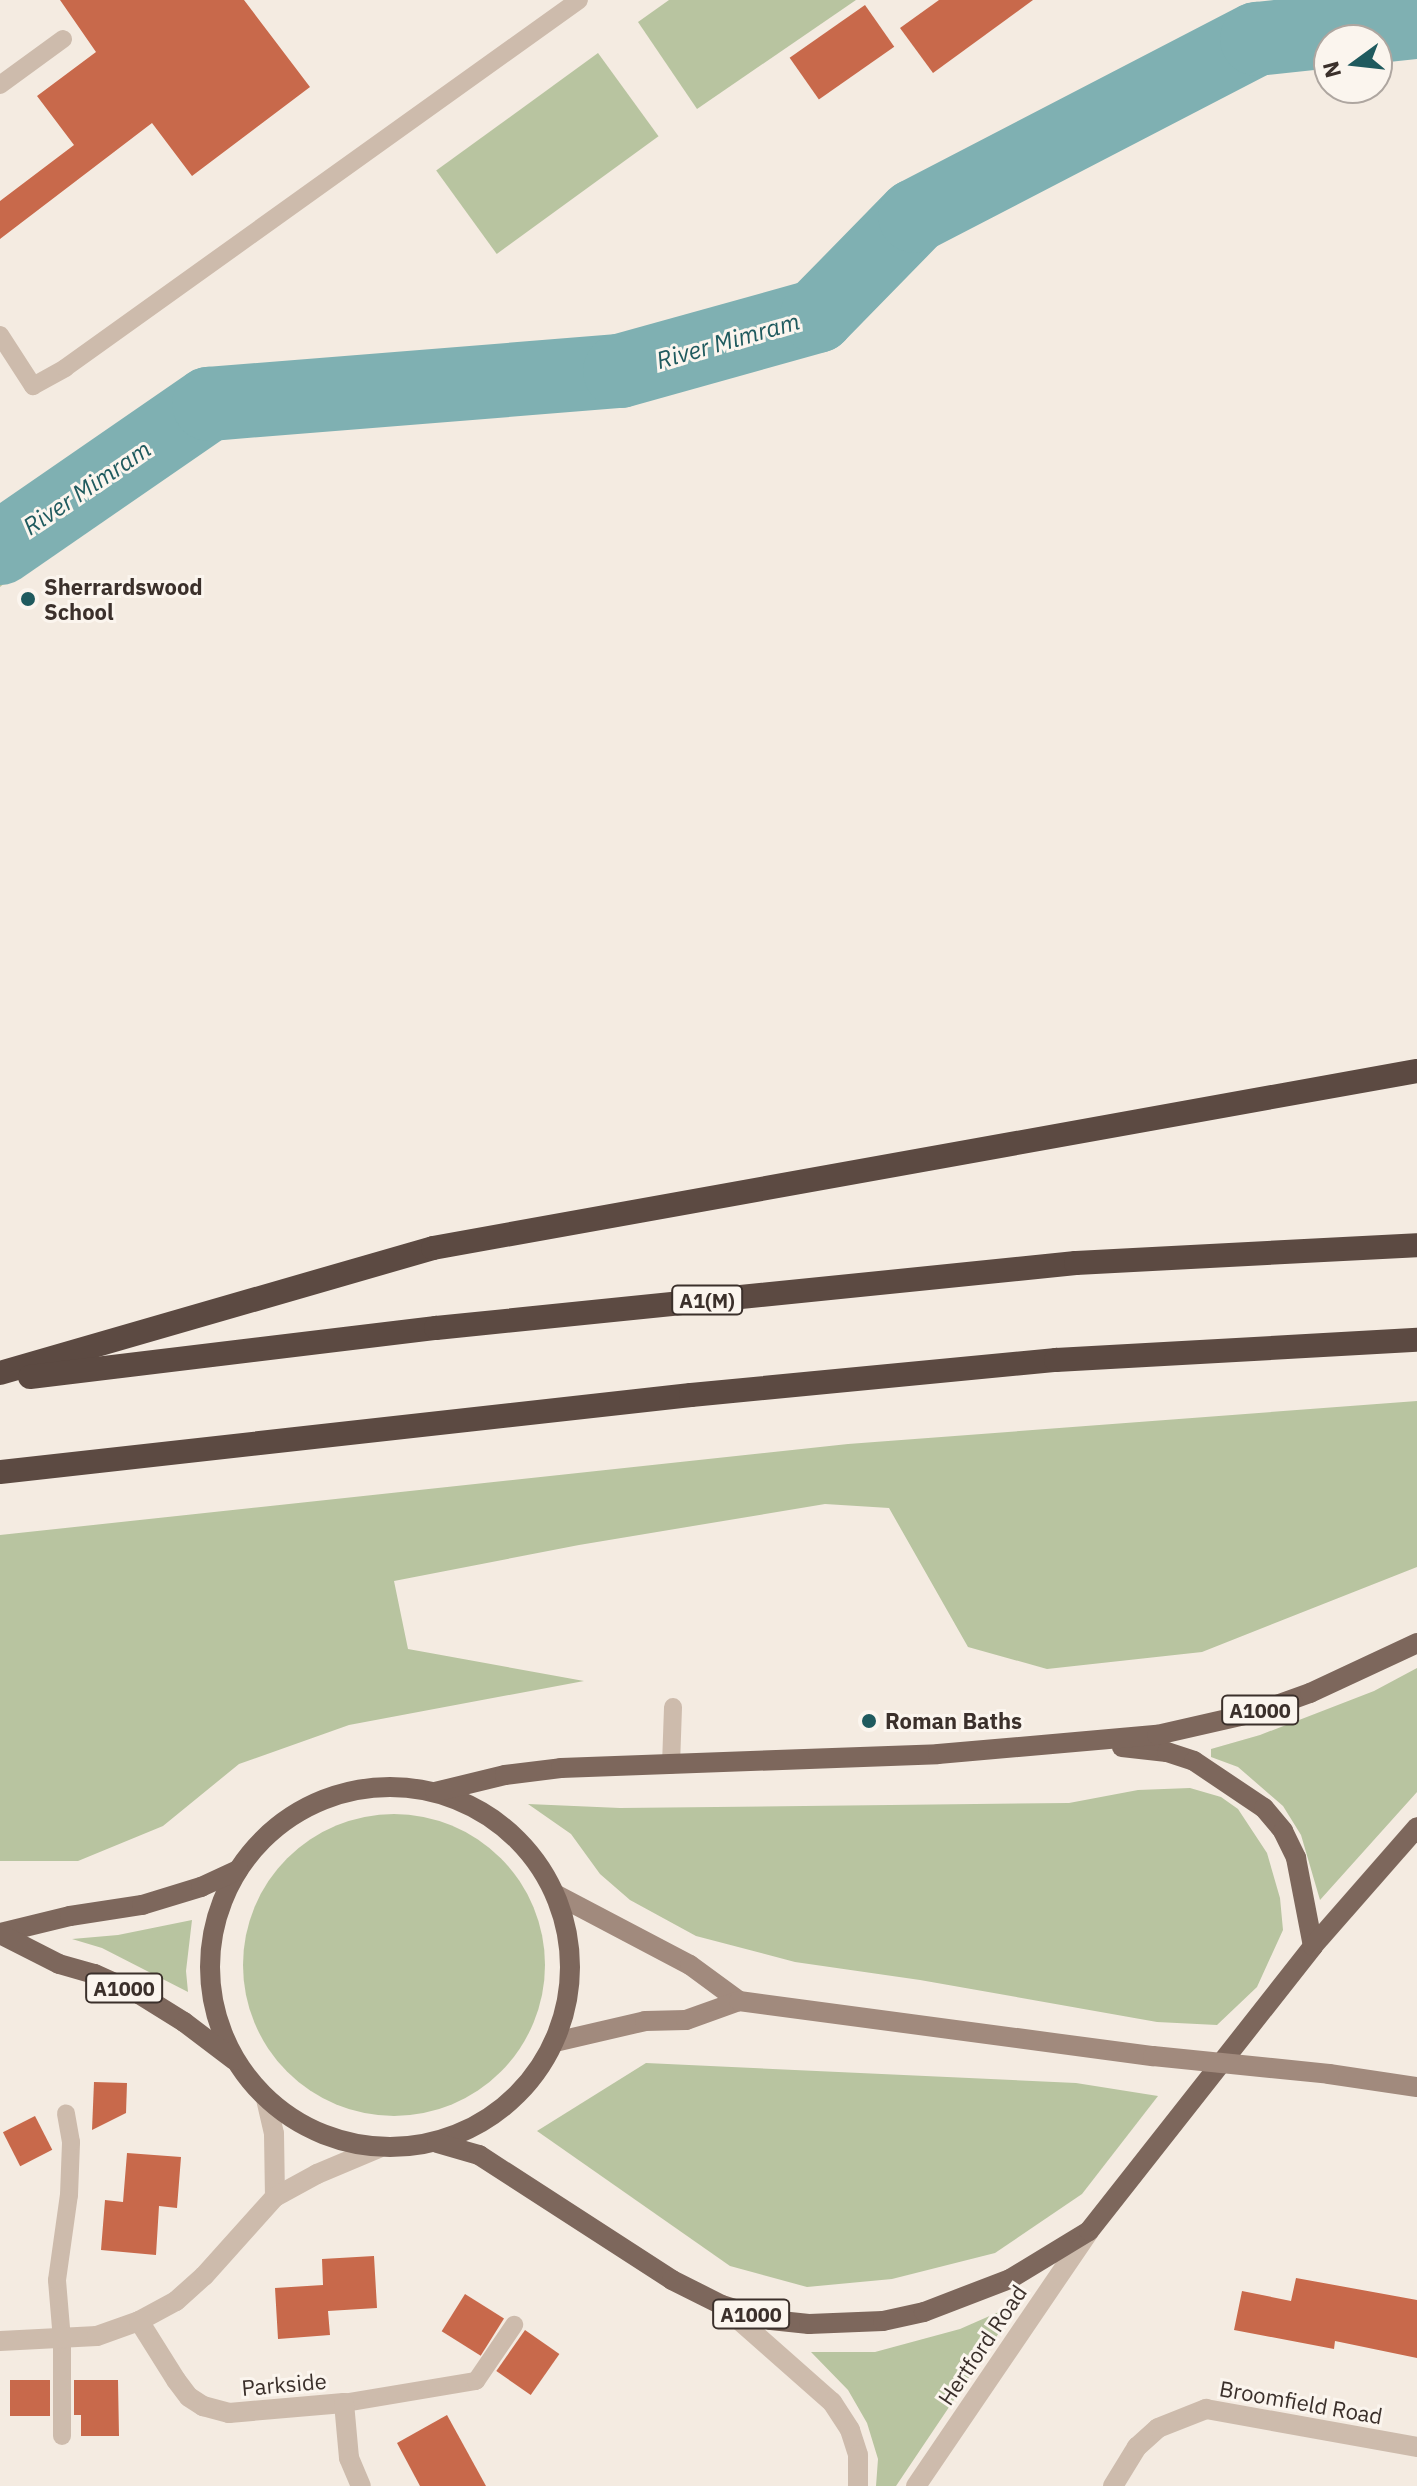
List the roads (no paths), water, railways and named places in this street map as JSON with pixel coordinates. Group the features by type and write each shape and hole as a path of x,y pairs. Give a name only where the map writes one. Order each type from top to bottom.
{"highway":[{"path":"0,1373 433,1248 1417,1071"},
{"name":"A1(M)","path":"0,1380 436,1328 1076,1263 1417,1245"},
{"path":"0,1472 691,1395 1040,1362 1417,1340"}],"main road":[{"name":"A1000","path":"435,1792 505,1775 561,1768 1093,1743 1173,1732 1254,1713 1310,1693 1417,1643"},
{"name":"A1000","path":"1093,1743 1167,1752 1194,1761 1264,1808 1283,1831 1296,1858 1313,1946"},
{"path":"360,1788 435,1792 500,1824 525,1846 557,1895 568,1937 569,1971 565,2007 555,2042 540,2069 512,2102 477,2127 437,2143 379,2148 318,2133 266,2099 237,2063 216,2016 210,1966 217,1916 238,1870 262,1840 290,1816 324,1799 360,1788"},
{"name":"A1000","path":"437,2143 479,2155 672,2280 722,2305 771,2320 796,2322 883,2321 924,2312 1010,2279 1089,2231 1313,1946 1417,1827"},
{"name":"A1000","path":"0,1934 70,1916 142,1905 201,1887 238,1870"},
{"path":"557,1895 690,1965 739,2001"},
{"name":"A1000","path":"0,1934 59,1964 95,1974 139,1994 184,2022 237,2063"},
{"path":"555,2042 645,2021 686,2020 739,2001 1153,2056 1329,2074 1417,2087"}],"street":[{"path":"266,2099 274,2134 275,2197"},
{"path":"0,2341 97,2336 139,2321 176,2301 204,2276 275,2197 317,2174 379,2148"},
{"name":"Hertford Road","path":"916,2486 1089,2231"},
{"path":"722,2305 832,2402 850,2430 858,2455 858,2486"},
{"name":"Parkside","path":"139,2321 176,2380 189,2397 203,2406 229,2413 344,2403 349,2458 361,2486"},
{"name":"Broomfield Road","path":"1113,2486 1137,2447 1158,2428 1206,2409 1417,2447"}],"lane":[{"path":"0,335 33,386 65,368 579,0"},
{"path":"0,85 63,39"},
{"path":"671,1765 673,1707"},
{"path":"62,2436 62,2340 57,2280 69,2195 71,2142 66,2113"},
{"path":"344,2403 476,2381 514,2325"}],"waterway":[{"name":"River Mimram","path":"0,548 209,404 620,371 817,316 915,216 1257,39 1417,22"}],"place":[{"name":"Sherrardswood School","path":"28,599"},
{"name":"Roman Baths","path":"869,1721"}]}
